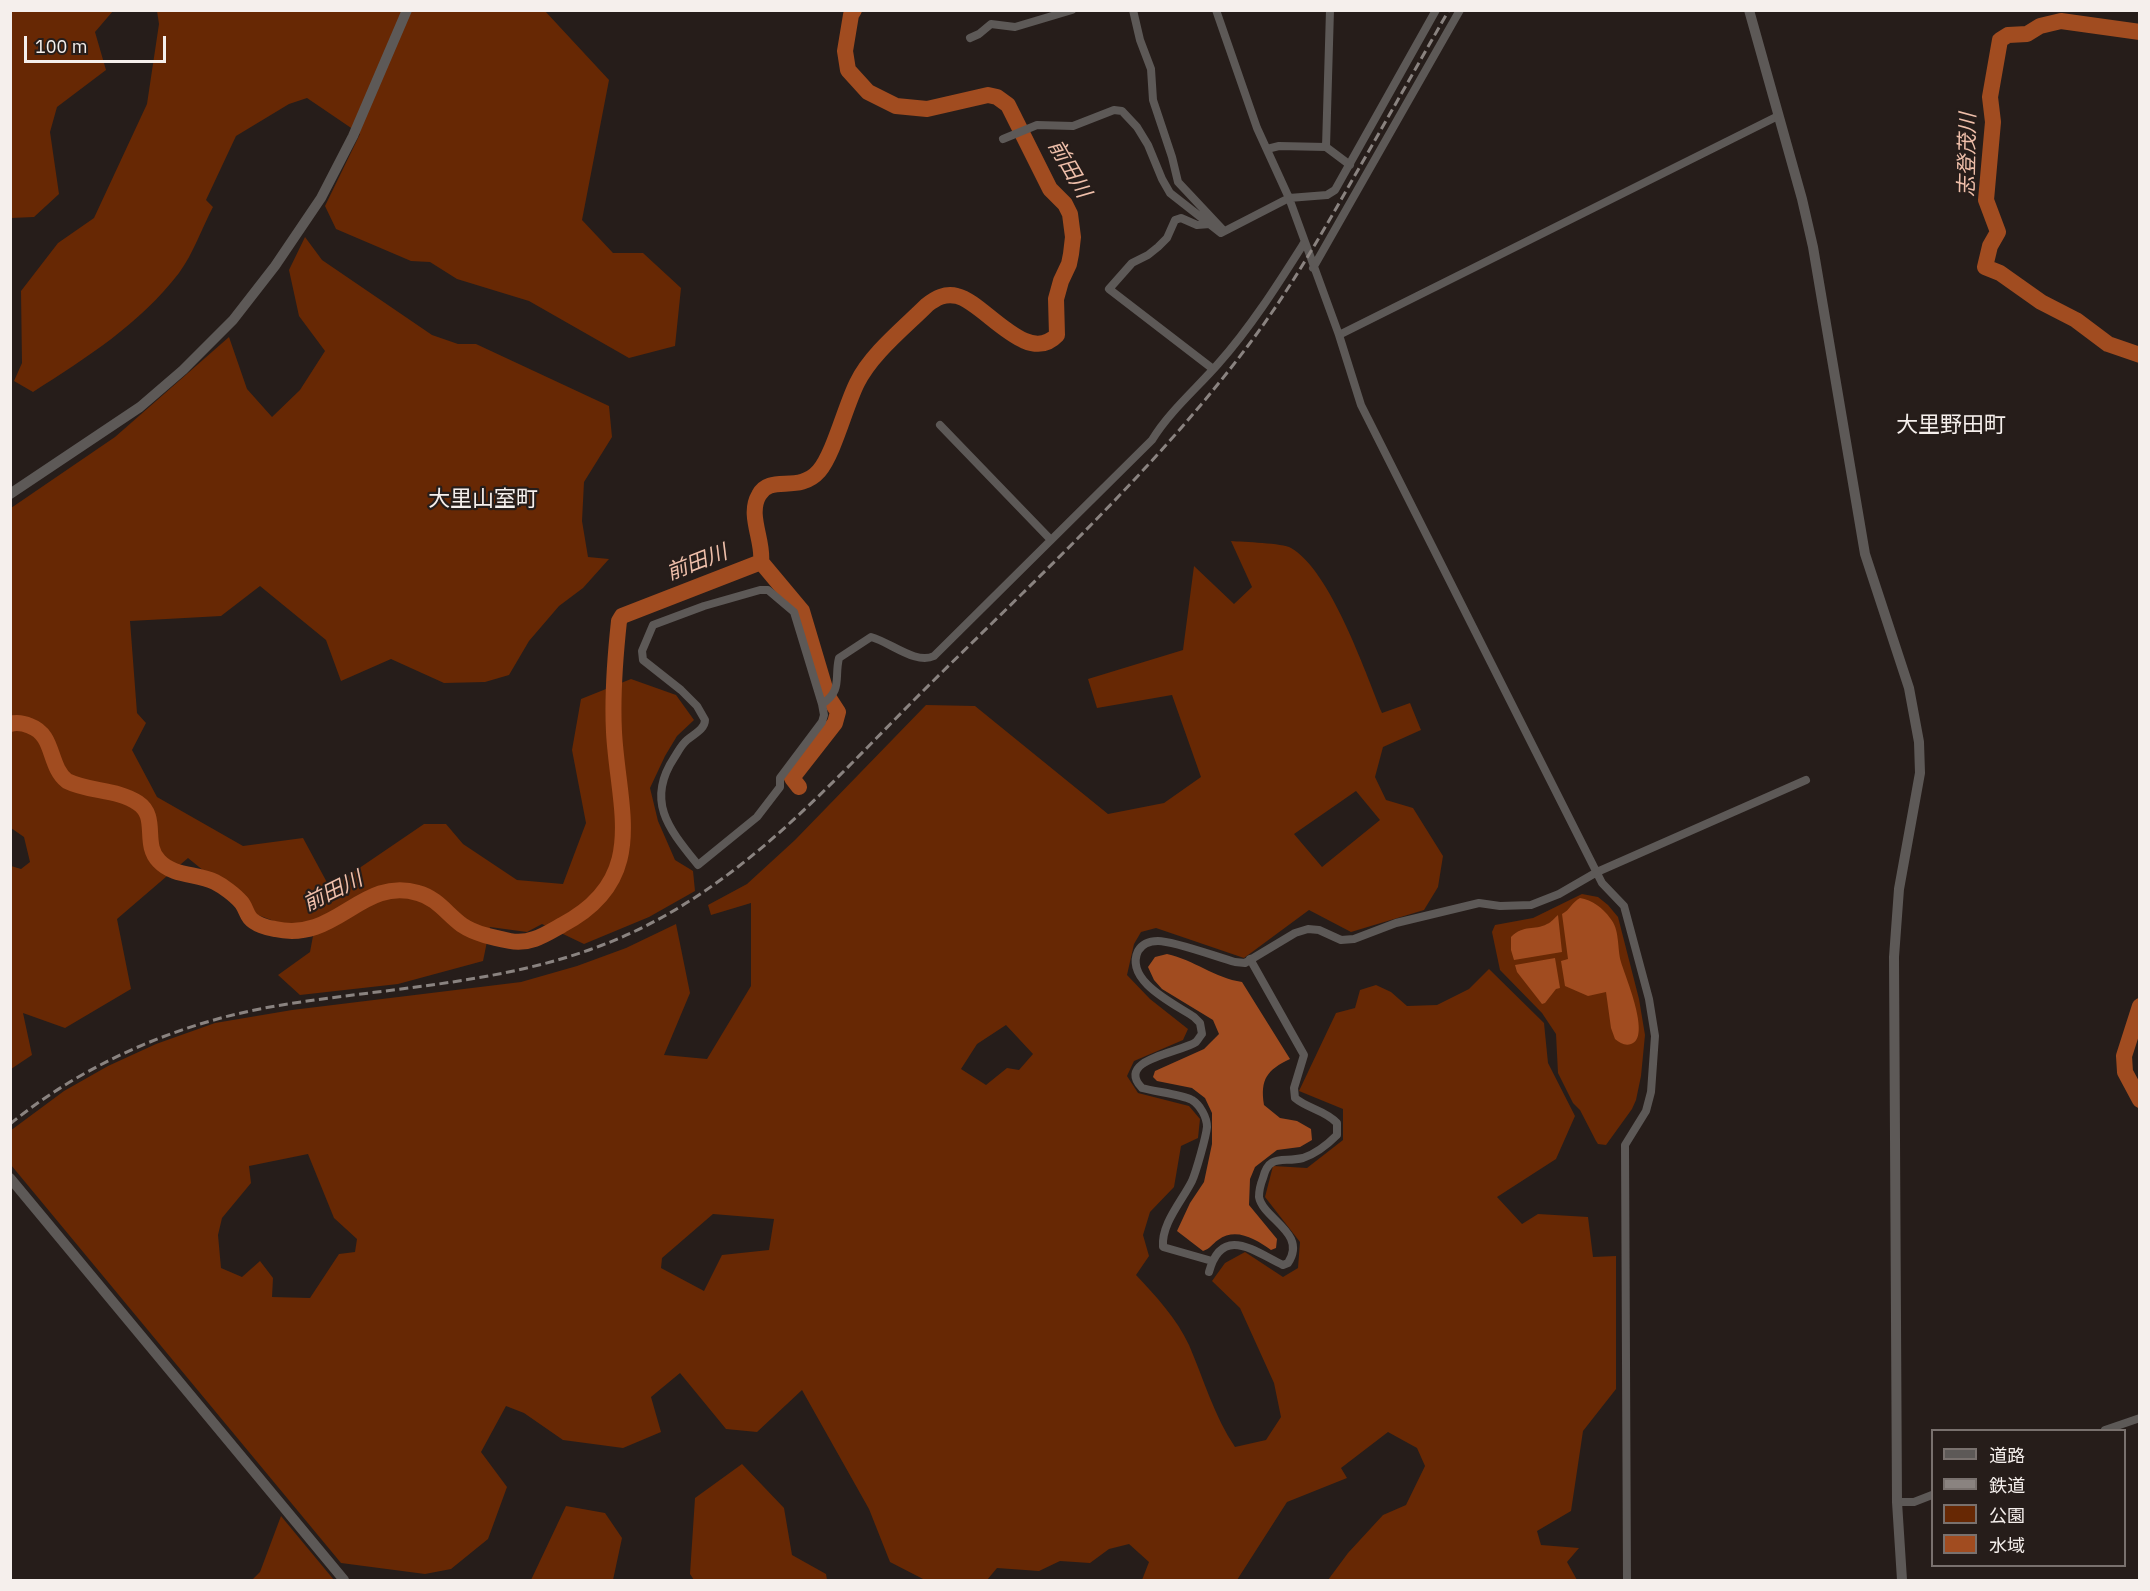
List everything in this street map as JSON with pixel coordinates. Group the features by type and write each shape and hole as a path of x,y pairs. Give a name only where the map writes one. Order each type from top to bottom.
{"street":[{"path":"10,494 140,407 183,370 233,320 275,267 321,198 353,136 407,10"},
{"path":"970,38 992,24 1015,27 1072,10"},
{"path":"1133,10 1140,40 1151,69 1153,100 1178,182 1225,231"},
{"path":"1216,10 1257,128 1289,198 1339,335 1361,405 1602,883 1624,906 1649,999 1655,1036 1651,1092 1646,1111 1625,1145 1627,1581"},
{"path":"1326,147 1330,10"},
{"path":"1007,138 1037,125 1073,126 1114,110 1122,111 1137,127 1148,145 1170,193 1221,232 1225,231 1289,198 1330,194 1340,183 1436,10"},
{"path":"1314,268 1460,10"},
{"path":"1749,10 1802,199 1813,247 1865,554 1909,688 1919,742 1920,773 1899,889 1894,957 1897,1502 1902,1581"},
{"path":"1339,335 1778,116"},
{"path":"1267,149 1279,146 1326,147 1350,165"},
{"path":"1210,224 1197,225 1181,218 1176,220 1167,238 1148,255 1132,263 1109,290 1214,369"},
{"path":"827,701 794,612 768,590 760,590 704,606 653,625 641,653 643,660 681,690 697,706 705,723 704,727 683,744 669,766 660,797 665,819 698,865 757,817 780,787 780,778 822,722 827,701 836,691 839,658 871,637 917,658 924,660 934,656 1152,440 1163,422 1214,369 1270,296 1304,243"},
{"path":"940,425 1051,540"},
{"path":"1212,1261 1163,1247 1162,1239 1193,1179 1207,1128 1204,1115 1190,1099 1142,1088 1137,1083 1136,1074 1140,1066 1197,1041 1202,1034 1200,1023 1145,984 1138,972 1136,962 1138,951 1143,945 1161,941 1245,963 1295,933 1308,929 1319,930 1341,940 1354,939 1396,923 1479,903 1500,906 1531,905 1559,894 1597,872 1806,780"},
{"path":"1209,1272 1212,1261 1229,1245 1240,1244 1253,1248 1283,1265 1288,1263 1293,1257 1293,1248 1288,1235 1259,1197 1265,1168 1273,1161 1304,1157 1328,1144 1337,1135 1337,1123 1329,1114 1304,1106 1295,1098 1294,1088 1304,1055 1250,959"},
{"path":"10,1178 344,1581"},
{"path":"2110,1429 2139,1418"},
{"path":"1897,1502 1914,1502 1931,1495"}],"green space":[{"path":"10,11 113,11 95,32 106,70 57,107 50,132 59,194 34,217 11,218"},
{"path":"157,11 545,11 609,80 582,220 613,253 643,253 681,288 675,346 629,358 529,301 457,279 430,262 411,261 336,229 325,206 360,134 307,98 289,104 236,136 206,200 213,207 193,249 179,273 147,308 92,353 33,392 14,381 22,363 21,291 58,243 94,218 147,104 159,24"},
{"path":"305,237 322,260 432,335 458,344 476,344 609,406 612,437 584,482 582,521 588,557 609,559 583,588 559,606 529,641 509,675 485,682 444,683 391,659 341,681 326,640 260,586 221,616 130,621 137,713 146,723 132,750 157,797 243,846 303,838 330,888 424,824 446,824 463,844 517,880 563,884 586,823 572,750 581,699 631,679 676,695 694,720 677,736 650,788 658,821 675,860 693,871 695,891 649,917 584,944 542,924 527,932 490,927 483,961 398,984 300,995 278,975 310,952 313,936 258,915 188,858 117,919 131,989 65,1028 23,1013 32,1055 11,1069 11,866 21,869 30,862 24,837 11,828 11,508 115,437 229,337 247,389 272,417 300,390 325,351 299,316 289,270"},
{"path":"1231,541 1291,548 1319,577 1332,599 1356,648 1382,713 1410,703 1421,730 1383,747 1375,777 1386,800 1413,808 1443,856 1438,887 1424,910 1351,932 1309,910 1244,958 1156,928 1141,932 1134,944 1127,975 1150,999 1188,1029 1183,1040 1134,1061 1127,1076 1138,1093 1189,1106 1200,1119 1198,1138 1181,1146 1174,1187 1150,1212 1143,1235 1149,1256 1136,1275 1166,1308 1184,1335 1215,1410 1235,1447 1266,1440 1281,1417 1274,1383 1240,1308 1212,1281 1225,1263 1245,1252 1283,1277 1298,1268 1300,1242 1265,1197 1273,1166 1307,1168 1343,1140 1343,1109 1299,1091 1336,1013 1355,1008 1360,990 1376,985 1391,992 1407,1006 1437,1005 1469,989 1489,969 1544,1023 1548,1063 1575,1116 1556,1159 1497,1197 1522,1224 1538,1214 1588,1217 1593,1257 1616,1256 1616,1389 1583,1431 1571,1511 1537,1531 1541,1545 1579,1548 1567,1562 1577,1580 1328,1580 1348,1553 1383,1515 1406,1505 1425,1466 1417,1448 1388,1432 1341,1468 1347,1478 1287,1502 1237,1580 1142,1580 1149,1562 1129,1544 1109,1549 1090,1563 1060,1561 1039,1571 997,1568 987,1580 925,1580 890,1562 869,1509 802,1390 757,1432 726,1429 680,1373 651,1397 661,1432 623,1448 563,1440 524,1413 506,1406 481,1452 507,1487 488,1539 451,1569 425,1574 341,1563 11,1165 10,1131 64,1091 108,1066 156,1044 215,1023 292,1010 521,982 577,966 626,948 676,924 690,993 664,1055 707,1059 751,986 751,903 711,915 708,905 747,884 795,840 926,705 975,706 1108,814 1164,803 1201,777 1172,695 1097,708 1088,679 1183,650 1194,566 1234,604 1252,587","holes":["1356,791 1380,820 1322,867 1294,834","1006,1025 1033,1054 1019,1070 1007,1068 986,1085 961,1069 977,1044","308,1154 334,1218 357,1239 355,1252 339,1254 310,1298 272,1297 273,1278 260,1261 242,1277 221,1268 218,1235 222,1218 251,1183 249,1166","713,1214 774,1219 769,1250 722,1255 704,1291 661,1268 662,1258"]},
{"path":"1582,894 1598,897 1618,917 1639,999 1645,1035 1636,1100 1606,1145 1598,1144 1558,1073 1556,1034 1542,1013 1500,970 1492,932 1495,925 1533,918"},
{"path":"742,1464 784,1508 792,1555 826,1574 827,1580 694,1580 690,1574 695,1498"},
{"path":"566,1506 605,1513 622,1538 613,1580 531,1580"},
{"path":"281,1516 334,1580 252,1580 260,1572"}],"water":[{"path":"1580,898 1601,908 1613,922 1617,933 1621,962 1638,1019 1637,1039 1631,1044 1623,1044 1615,1039 1611,1028 1606,992 1588,996 1565,986 1561,961 1568,959 1562,914"},
{"path":"1558,915 1562,952 1514,960 1511,937 1520,930 1547,924"},
{"path":"1167,954 1223,977 1242,982 1290,1059 1276,1067 1267,1076 1263,1088 1264,1105 1280,1118 1297,1121 1311,1129 1312,1140 1300,1147 1277,1150 1255,1167 1250,1179 1249,1205 1277,1239 1276,1248 1271,1250 1245,1236 1232,1235 1225,1236 1203,1251 1177,1231 1190,1203 1204,1182 1212,1144 1212,1113 1205,1098 1192,1088 1157,1081 1153,1077 1155,1071 1204,1049 1219,1034 1213,1020 1162,989 1154,980 1148,967 1155,957"},
{"path":"1555,958 1560,988 1556,989 1542,1004 1517,972 1515,965"}],"waterway":[{"name":"前田川","path":"10,724 22,724 38,730 48,743 57,767 67,781 121,795 138,803 148,816 152,847 159,861 172,870 208,879 222,886 244,905 252,920 265,927 297,931 315,927 380,893 398,890 425,895 473,931 517,942 538,938 590,907 608,886 618,864 623,840 623,815 613,704 619,621 622,616 761,562 755,519 759,495 770,486 803,482 819,471 830,453 863,372 889,342 934,300 949,295 957,296 980,309 1006,330 1033,343 1045,343 1057,335 1056,299 1069,264 1073,237 1070,214 1065,204 1050,189 1008,105 997,97 988,95 927,109 896,106 868,92 848,70 845,51 851,15 854,10"},
{"name":"志登茂川","path":"2140,32 2061,21 2040,26 2027,34 2008,35 2000,40 1990,97 1993,122 1986,200 1998,232 1990,246 1985,267 2000,273 2041,302 2076,320 2108,344 2140,355"},
{"name":"前田川","path":"761,562 802,611 827,695 838,712 835,723 792,778 799,787"},
{"name":"志登茂川","path":"2140,1006 2124,1056 2125,1072 2140,1100"}],"railway":[{"path":"10,1124 73,1080 106,1062 177,1032 251,1011 478,978 552,961 589,950 638,930 683,905 725,877 803,811 1043,573 1128,486 1209,395 1262,327 1304,264 1449,10"}],"district":[{"name":"大里野田町","path":"1951,426"},
{"name":"大里山室町","path":"483,500"}]}
